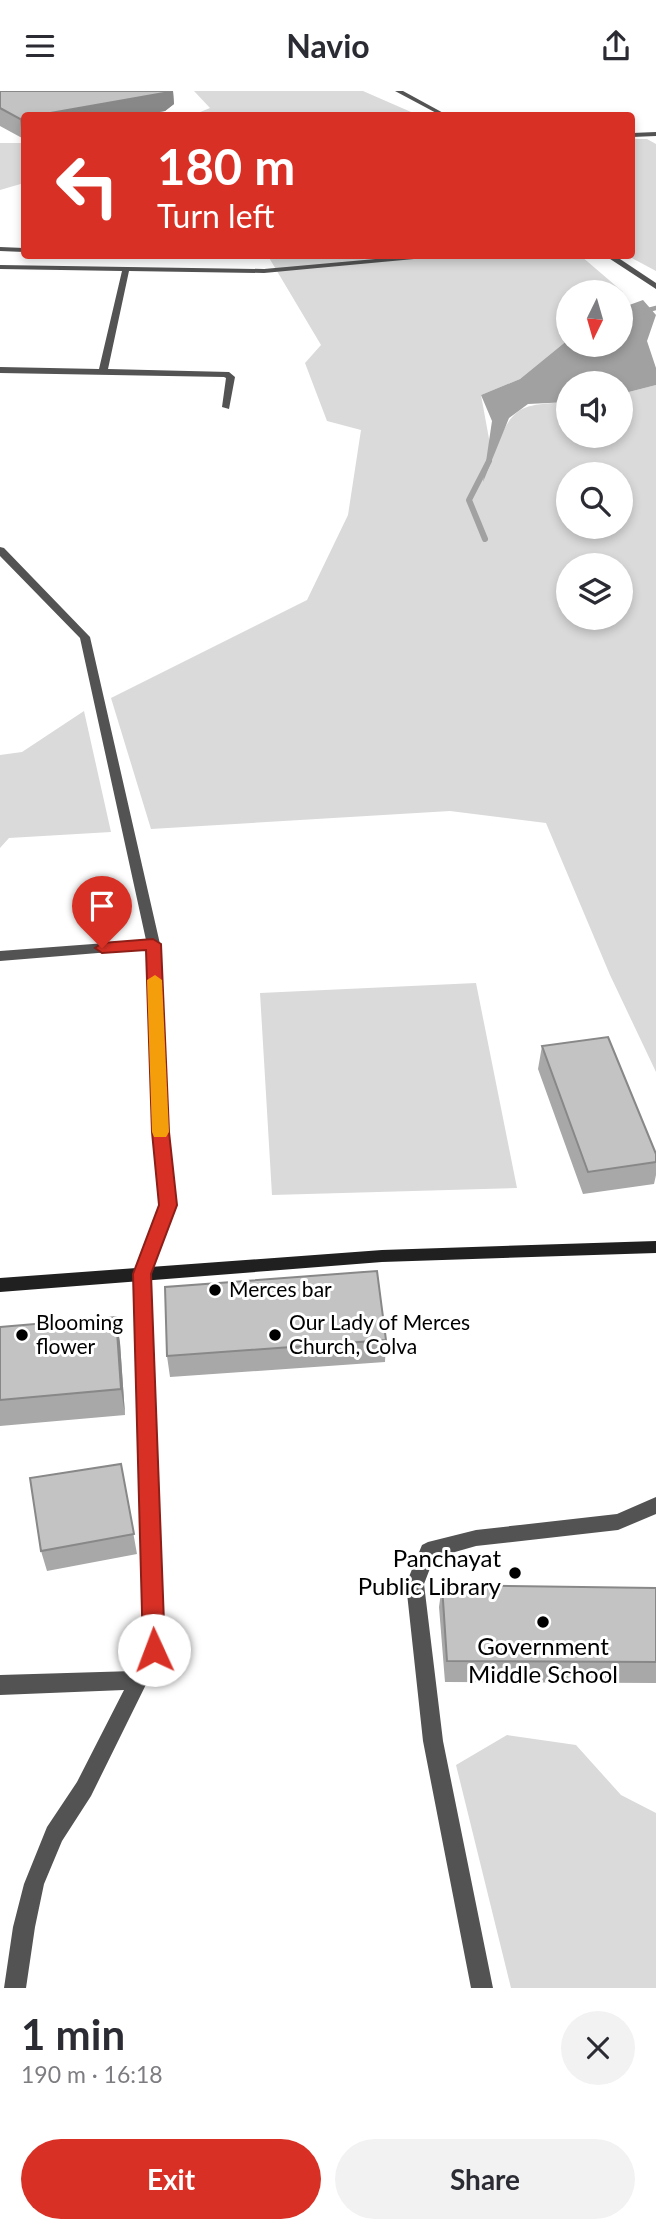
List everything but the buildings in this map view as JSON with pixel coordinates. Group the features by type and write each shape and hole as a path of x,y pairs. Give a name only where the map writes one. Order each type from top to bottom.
{"main road":[{"path":"0,1285 382,1256 655,1250"}],"street":[{"path":"398,91 438,112"},
{"path":"635,135 656,134"},
{"path":"0,249 21,250"},
{"path":"0,267 126,269 166,266 264,271 406,259"},
{"path":"614,259 656,286"},
{"path":"103,372 126,269"},
{"path":"0,370 226,374 231,377 226,407"},
{"path":"0,550 85,637 153,944 160,1132 168,1205 142,1274 154,1650 83,1789 54,1834 34,1884 15,1988"},
{"path":"0,956 153,944"},
{"path":"482,1988 433,1741 415,1584 428,1551 476,1538 618,1522 656,1505"},
{"path":"0,1685 138,1680"}],"shaded area":[{"path":"194,91 363,91 411,112 200,112 210,108"},
{"path":"635,139 647,139 656,144 656,271 634,259"},
{"path":"0,143 21,143 21,184 0,190"},
{"path":"270,259 584,259 609,280 556,280 556,350 520,379 481,395 492,455 506,426 518,411 527,407 556,403 556,448 633,448 633,391 656,385 656,1072 610,975 546,823 450,811 151,829 111,698 307,600 348,515 361,430 327,421 305,363 321,345"},
{"path":"643,300 656,315 647,341 656,368 656,385 633,391 633,371 556,371 556,403 528,404 509,418 483,482 492,421 481,395 520,379 556,350 556,357 634,357 634,303"},
{"path":"84,711 111,832 9,838 0,848 0,755 22,752"},
{"path":"476,983 517,1188 272,1195 260,993"},
{"path":"507,1735 576,1745 621,1795 656,1813 656,1988 511,1988 456,1765"}],"waterway":[{"path":"637,313 656,308"},
{"path":"634,314 644,311"},
{"path":"485,539 469,500 489,461"}],"slow traffic":[{"path":"155,980 160,1132"}],"place":[{"name":"Merces bar","path":"215,1290"},
{"name":"Blooming flower","path":"22,1335"},
{"name":"Our Lady of Merces Church, Colva","path":"275,1335"},
{"name":"Panchayat Public Library","path":"515,1573"},
{"name":"Government Middle School","path":"543,1622"}],"route":[{"path":"102,948 153,944 160,1132 168,1205 142,1274 154,1650"}]}
